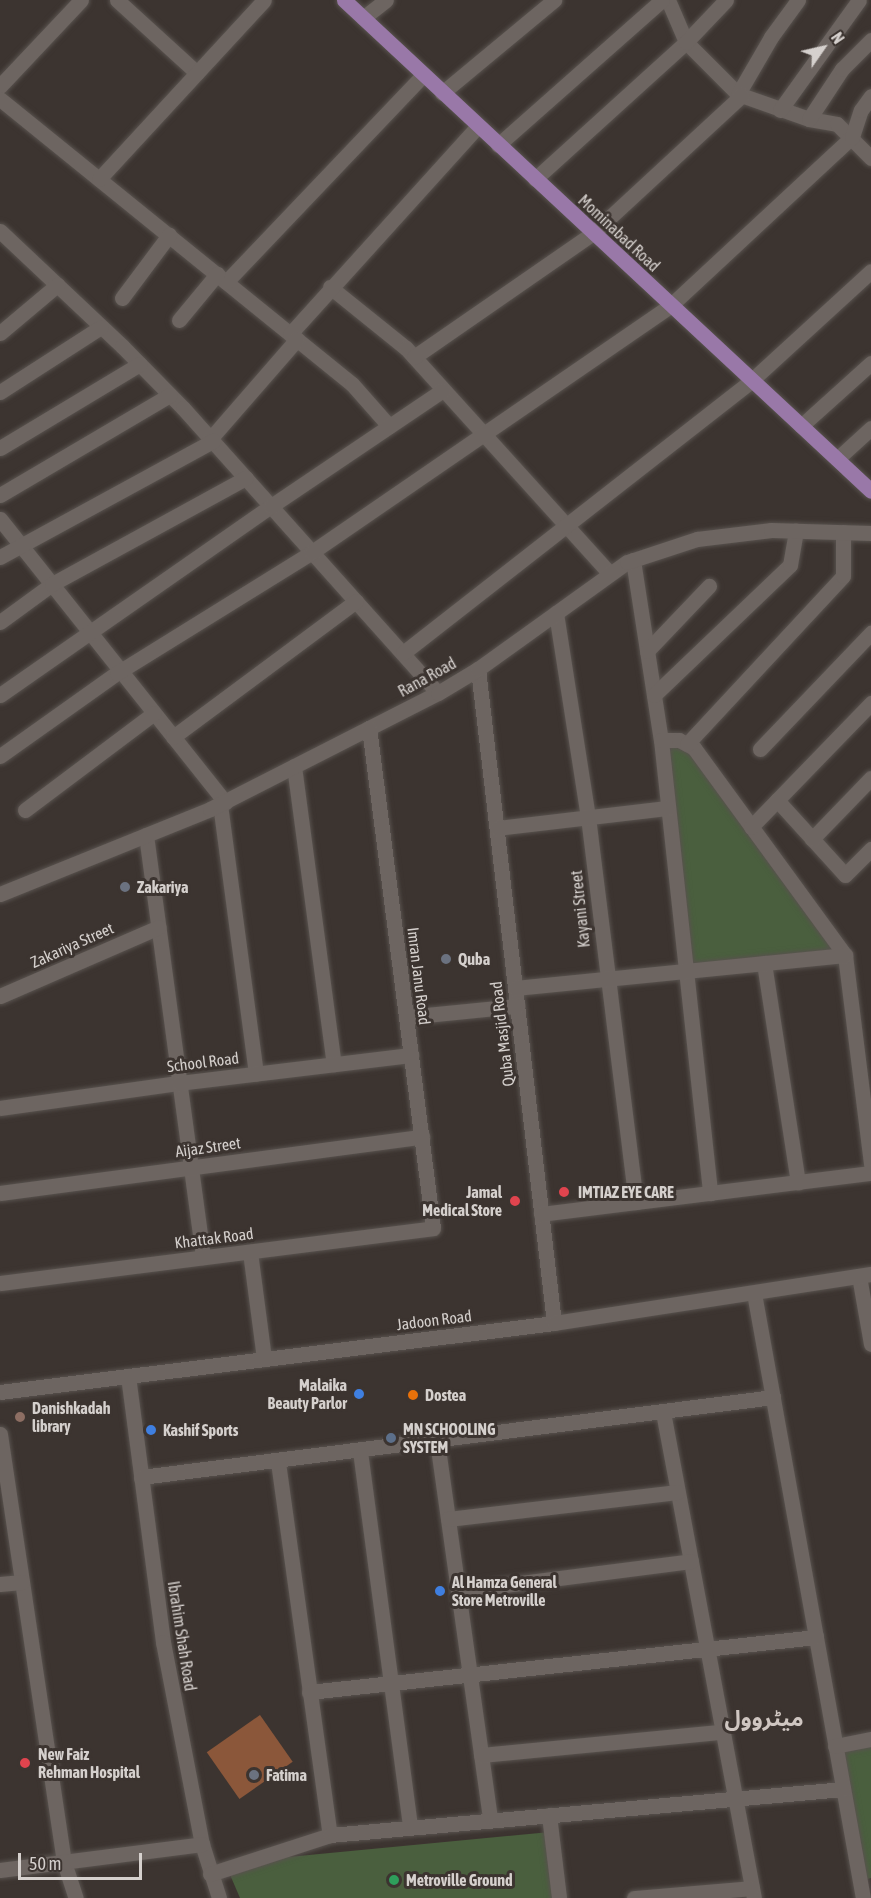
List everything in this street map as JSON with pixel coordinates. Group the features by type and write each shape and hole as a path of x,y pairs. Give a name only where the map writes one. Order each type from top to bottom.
{"main road":[{"name":"Mominabad Road","path":"344,0 871,490"}],"street":[{"path":"0,86 81,0"},
{"path":"117,0 197,73"},
{"path":"99,179 264,0"},
{"path":"363,18 386,0"},
{"path":"442,93 554,0"},
{"path":"498,145 662,0"},
{"path":"668,0 686,42 739,95 809,119 837,124 871,155"},
{"path":"535,179 686,42 726,0"},
{"path":"414,357 593,233 739,95 771,37 798,0"},
{"path":"780,110 859,0"},
{"path":"809,119 842,69 871,40"},
{"path":"179,320 423,75"},
{"path":"0,756 121,671 312,552 671,305 852,137 861,110 871,96"},
{"path":"0,99 352,384 389,426"},
{"path":"0,557 212,439 238,409 330,287 478,126"},
{"path":"0,231 140,364 212,439 438,693"},
{"path":"122,298 169,235"},
{"path":"403,654 752,380 871,271"},
{"path":"0,333 57,285"},
{"path":"330,287 414,357 610,574"},
{"path":"0,392 102,327"},
{"path":"801,426 871,363"},
{"path":"0,448 140,364"},
{"path":"0,695 271,506 443,390"},
{"path":"0,495 170,395"},
{"path":"837,459 871,428"},
{"path":"0,622 52,584 246,478"},
{"path":"0,519 154,712 222,803 256,1074"},
{"name":"Rana Road","path":"0,894 222,803 438,693 478,669 633,560 697,539 771,530 871,533"},
{"path":"654,695 790,565 796,531"},
{"path":"687,744 843,576 843,532"},
{"path":"633,560 661,740 710,1193"},
{"path":"647,651 709,586"},
{"path":"173,737 356,601"},
{"name":"Kayani Street","path":"556,613 588,817 606,979 636,1202"},
{"path":"760,749 871,633"},
{"name":"Quba Masjid Road","path":"478,669 554,1323"},
{"path":"751,826 871,703"},
{"path":"25,810 154,712"},
{"name":"Imran Janu Road","path":"369,728 434,1228"},
{"path":"661,740 679,740 694,748 845,955 871,1164"},
{"path":"294,766 334,1064"},
{"path":"812,839 871,778"},
{"path":"777,800 845,875 871,849"},
{"path":"497,828 668,808"},
{"path":"146,835 203,1257"},
{"name":"Zakariya Street","path":"0,996 159,927"},
{"path":"515,988 845,955"},
{"path":"765,963 798,1182"},
{"path":"406,1017 517,1006"},
{"name":"School Road","path":"0,1108 179,1083 411,1055"},
{"name":"Aijaz Street","path":"0,1192 422,1137"},
{"path":"541,1214 871,1173"},
{"name":"Khattak Road","path":"0,1283 434,1228"},
{"path":"250,1251 264,1359"},
{"path":"865,1275 871,1344"},
{"name":"Jadoon Road","path":"0,1392 554,1323 865,1275"},
{"path":"754,1293 843,1789 865,1880 863,1898"},
{"name":"Ibrahim Shah Road","path":"128,1376 163,1642 202,1844 219,1898"},
{"path":"141,1478 773,1397"},
{"path":"634,1898 753,1893 733,1799 663,1412"},
{"path":"0,1434 5,1500 22,1582 64,1862 76,1898"},
{"path":"437,1441 490,1820"},
{"path":"360,1451 410,1828"},
{"path":"278,1462 330,1835"},
{"path":"448,1519 677,1492"},
{"path":"458,1591 691,1561"},
{"path":"0,1584 22,1582"},
{"path":"309,1692 816,1637"},
{"path":"481,1755 722,1732"},
{"path":"835,1746 871,1739"},
{"path":"210,1874 330,1835 843,1789"},
{"path":"549,1815 559,1898"},
{"path":"0,1870 202,1844"}],"green space":[{"path":"661,740 679,740 845,955 688,971"},
{"path":"871,1739 871,1878 860,1881 835,1746"},
{"name":"Metroville Ground","path":"550,1832 557,1898 240,1898 225,1863"}],"building":[{"path":"260,1715 293,1762 239,1799 207,1752"}],"place":[{"name":"Zakariya","path":"125,887"},
{"name":"Quba","path":"446,959"},
{"name":"IMTIAZ EYE CARE","path":"564,1192"},
{"name":"Jamal Medical Store","path":"515,1201"},
{"name":"Malaika Beauty Parlor","path":"359,1394"},
{"name":"Dostea","path":"413,1395"},
{"name":"Danishkadah library","path":"20,1417"},
{"name":"Kashif Sports","path":"151,1430"},
{"name":"MN SCHOOLING SYSTEM","path":"391,1438"},
{"name":"Al Hamza General Store Metroville","path":"440,1591"},
{"name":"New Faiz Rehman Hospital","path":"25,1763"},
{"name":"Fatima","path":"254,1775"},
{"name":"Metroville Ground","path":"394,1880"}],"district":[{"name":"میٹروول","path":"764,1719"}]}
